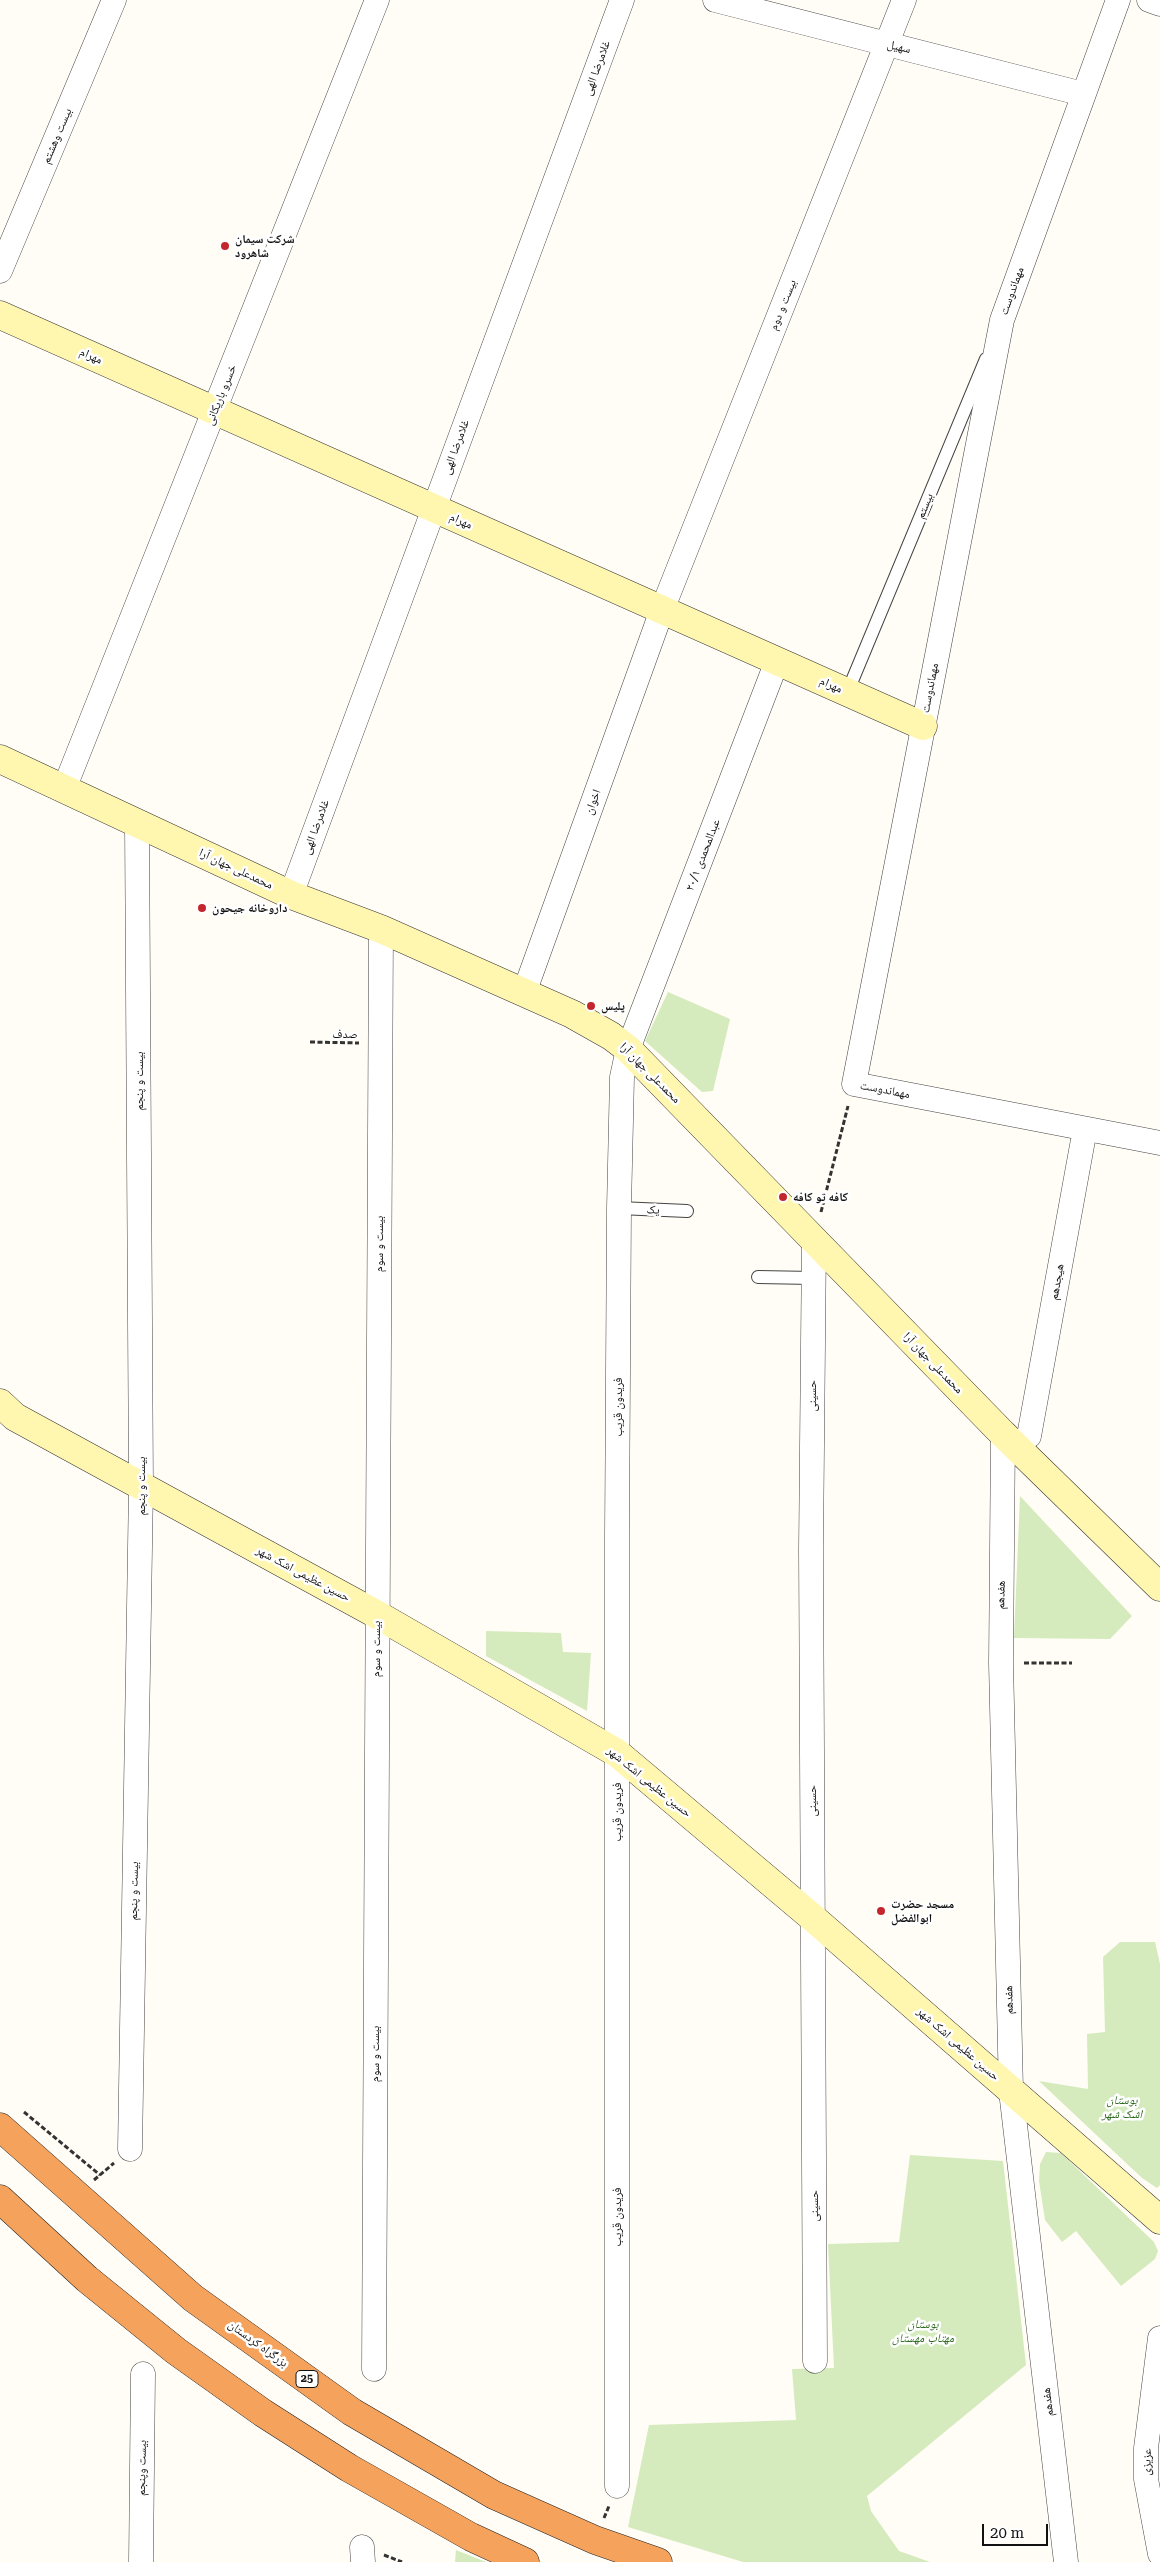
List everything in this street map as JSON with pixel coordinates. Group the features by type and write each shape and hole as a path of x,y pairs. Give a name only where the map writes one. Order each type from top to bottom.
{"highway":[{"name":"بزرگراه کردستان","path":"8,2117 76,2195 193,2298 352,2412 494,2495 595,2540 658,2562"},
{"path":"0,2199 87,2279 176,2350 263,2413 349,2468 471,2537 525,2562"}],"street":[{"name":"بیست وهشتم","path":"0,272 114,0"},
{"name":"خسرو باریکانی","path":"64,789 377,0"},
{"name":"غلامرضا الهی","path":"290,894 622,0"},
{"name":"سهیل","path":"715,0 1083,94"},
{"name":"بیست و دوم","path":"662,610 904,0"},
{"name":"مهماندوست","path":"1118,0 1002,320 854,1084 1160,1143"},
{"path":"1149,0 1160,4"},
{"name":"مهرام","path":"0,315 923,726"},
{"name":"اخوان","path":"524,994 662,610"},
{"name":"عبدالمحمدی ۲۰/۱","path":"628,1049 777,661"},
{"name":"محمدعلی جهان آرا","path":"0,759 290,894 381,929 572,1014 628,1049 814,1241 1016,1435 1160,1587"},
{"name":"بیست و پنجم","path":"130,2150 141,1487 137,823"},
{"name":"بیست و سوم","path":"374,2369 376,1614 381,929"},
{"name":"فریدون قریب","path":"617,2486 619,1208 622,1077 628,1049"},
{"name":"هیجدهم","path":"1016,1435 1085,1129"},
{"name":"حسینی","path":"814,1241 811,1549 815,2361"},
{"name":"حسین عظیمی اشک شهر","path":"5,1412 376,1614 617,1753 813,1918 1160,2220"},
{"name":"هفدهم","path":"1016,1435 1000,1663 1011,2091 1066,2562"},
{"name":"عزیزی","path":"1160,2338 1146,2448 1146,2479 1160,2554"},
{"name":"بیست وپنجم","path":"141,2562 143,2374"}],"lane":[{"name":"بیستم","path":"847,692 1002,320"},
{"name":"یک","path":"619,1208 687,1211"},
{"path":"758,1277 813,1278"}],"path":[{"name":"صدف","path":"310,1042 381,1043"},
{"path":"814,1241 854,1084"},
{"path":"1000,1663 1072,1663"},
{"path":"8,2117 100,2175"},
{"path":"76,2195 130,2150"},
{"path":"595,2540 617,2486"}],"green space":[{"path":"668,992 730,1019 713,1091 702,1092 645,1041"},
{"path":"1020,1496 1132,1616 1110,1639 1014,1638"},
{"path":"486,1631 561,1633 563,1652 591,1653 587,1711 486,1656"},
{"name":"بوستان اشک شهر","path":"1120,1942 1155,1942 1160,1964 1160,2185 1157,2188 1142,2178 1039,2081 1088,2089 1087,2034 1105,2032 1103,1957"},
{"path":"1046,2152 1061,2153 1154,2242 1158,2251 1155,2259 1121,2286 1076,2231 1062,2242 1045,2220 1039,2181 1040,2164"},
{"name":"بوستان مهتاب مهستان","path":"910,2155 1003,2161 1026,2365 867,2496 871,2511 899,2551 930,2562 743,2562 628,2527 649,2425 796,2420 792,2369 834,2368 828,2244 899,2242"},
{"path":"456,2550 486,2562 455,2562"}],"place":[{"name":"شرکت سیمان شاهرود","path":"225,246"},
{"name":"داروخانه جیحون","path":"202,908"},
{"name":"پلیس","path":"591,1006"},
{"name":"کافه تو کافه","path":"783,1197"},
{"name":"مسجد حضرت ابوالفضل","path":"881,1911"}]}
